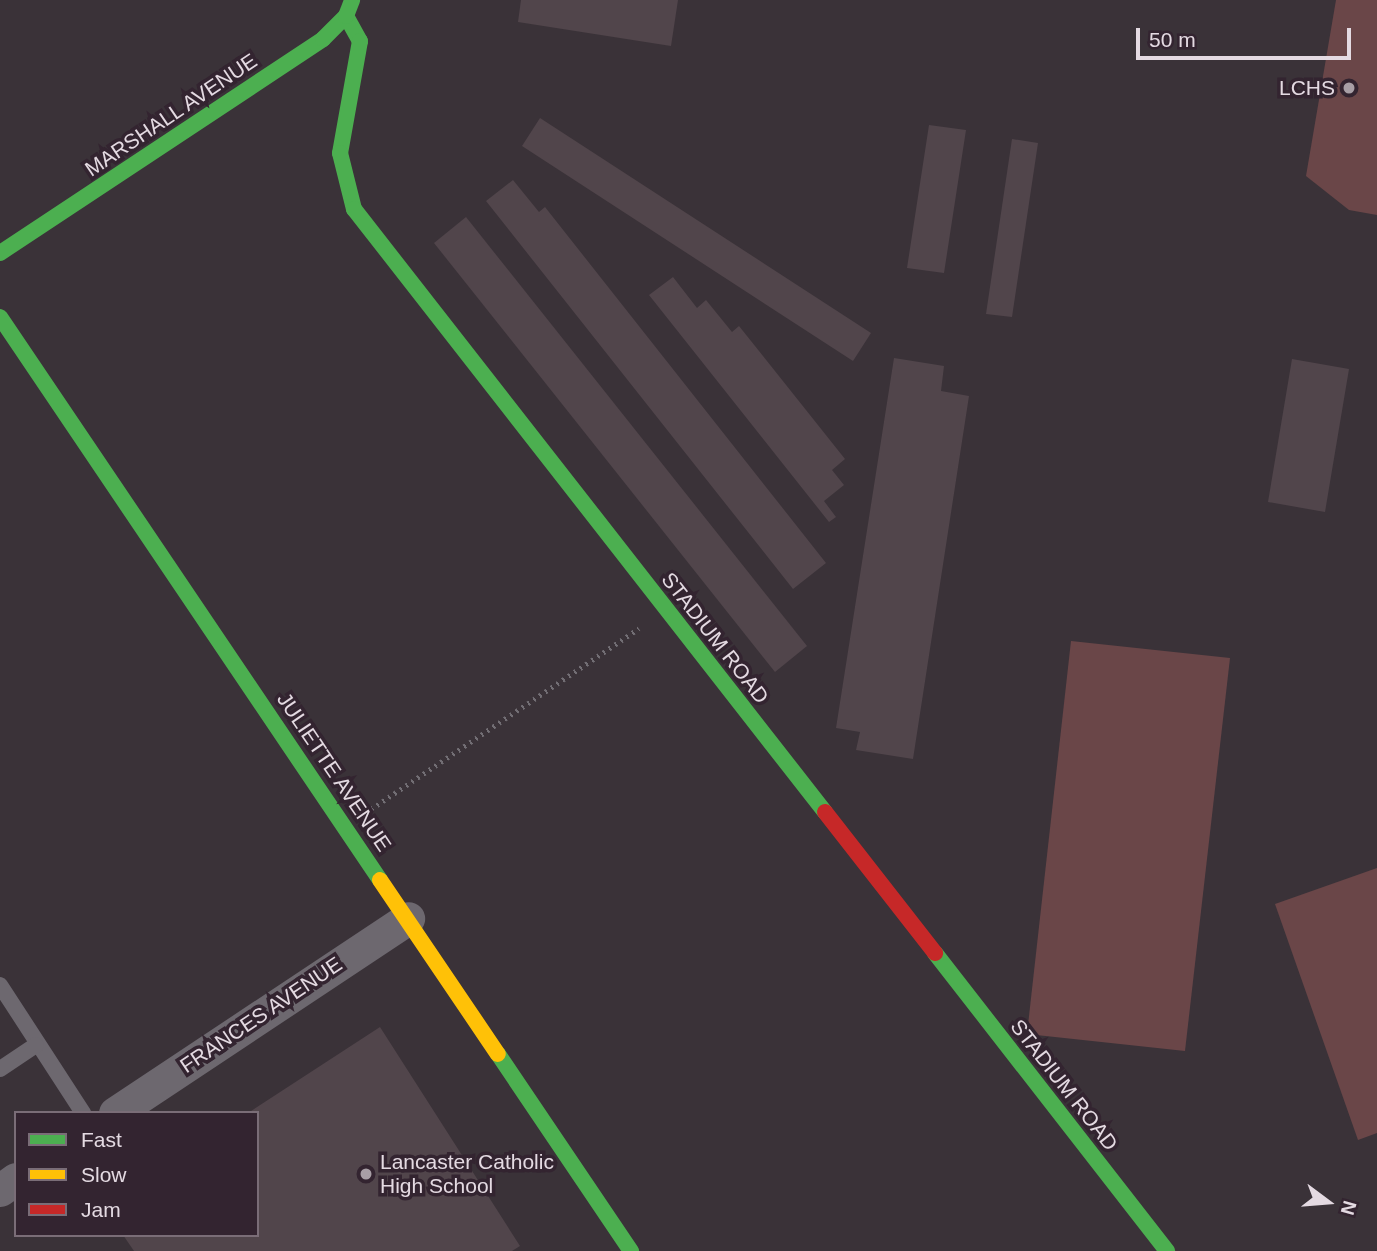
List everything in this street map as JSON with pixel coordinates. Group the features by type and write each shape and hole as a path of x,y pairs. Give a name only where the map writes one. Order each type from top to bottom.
{"street":[{"name":"MARSHALL AVENUE","path":"0,253 323,39 346,16 352,0"},
{"name":"STADIUM ROAD","path":"346,16 360,41 340,153 354,209 1167,1251"},
{"name":"JULIETTE AVENUE","path":"0,317 631,1251"},
{"name":"FRANCES AVENUE","path":"118,1111 408,918"}],"lane":[{"path":"0,985 36,1045 82,1111"},
{"path":"0,1069 36,1045"}],"path":[{"path":"346,826 666,610"}],"shaded area":[{"name":"LCHS","path":"1336,0 1377,0 1377,215 1349,210 1306,176"},
{"path":"1071,641 1230,658 1185,1051 1027,1034"},
{"path":"1377,868 1377,1133 1358,1140 1275,904"}],"building":[{"path":"521,0 678,0 671,46 518,22"},
{"path":"540,118 871,333 853,361 522,146"},
{"path":"929,125 966,130 944,273 907,268"},
{"path":"1012,139 1038,143 1012,317 986,314"},
{"path":"513,180 539,212 545,207 826,563 793,589 486,201"},
{"path":"466,217 807,646 775,672 434,243"},
{"path":"673,277 697,308 706,300 732,332 739,326 845,459 832,470 844,485 824,501 836,517 829,522 649,295"},
{"path":"894,358 944,366 941,391 969,396 913,759 856,750 860,732 836,728"},
{"path":"1292,359 1349,369 1325,512 1268,502"},
{"name":"Lancaster Catholic High School","path":"380,1027 520,1246 512,1251 134,1251 124,1237 259,1237 259,1111 251,1111"}],"traffic: fast":[{"path":"0,253 323,39 346,16 352,0"},
{"path":"346,16 360,41 340,153 354,209 825,812"},
{"path":"0,317 380,880"},
{"path":"935,953 1167,1251"},
{"path":"498,1054 631,1251"}],"traffic: slow":[{"path":"380,880 498,1054"}],"traffic: jam":[{"path":"825,812 935,953"}],"place":[{"name":"LCHS","path":"1349,88"},
{"name":"Lancaster Catholic High School","path":"366,1174"}]}
